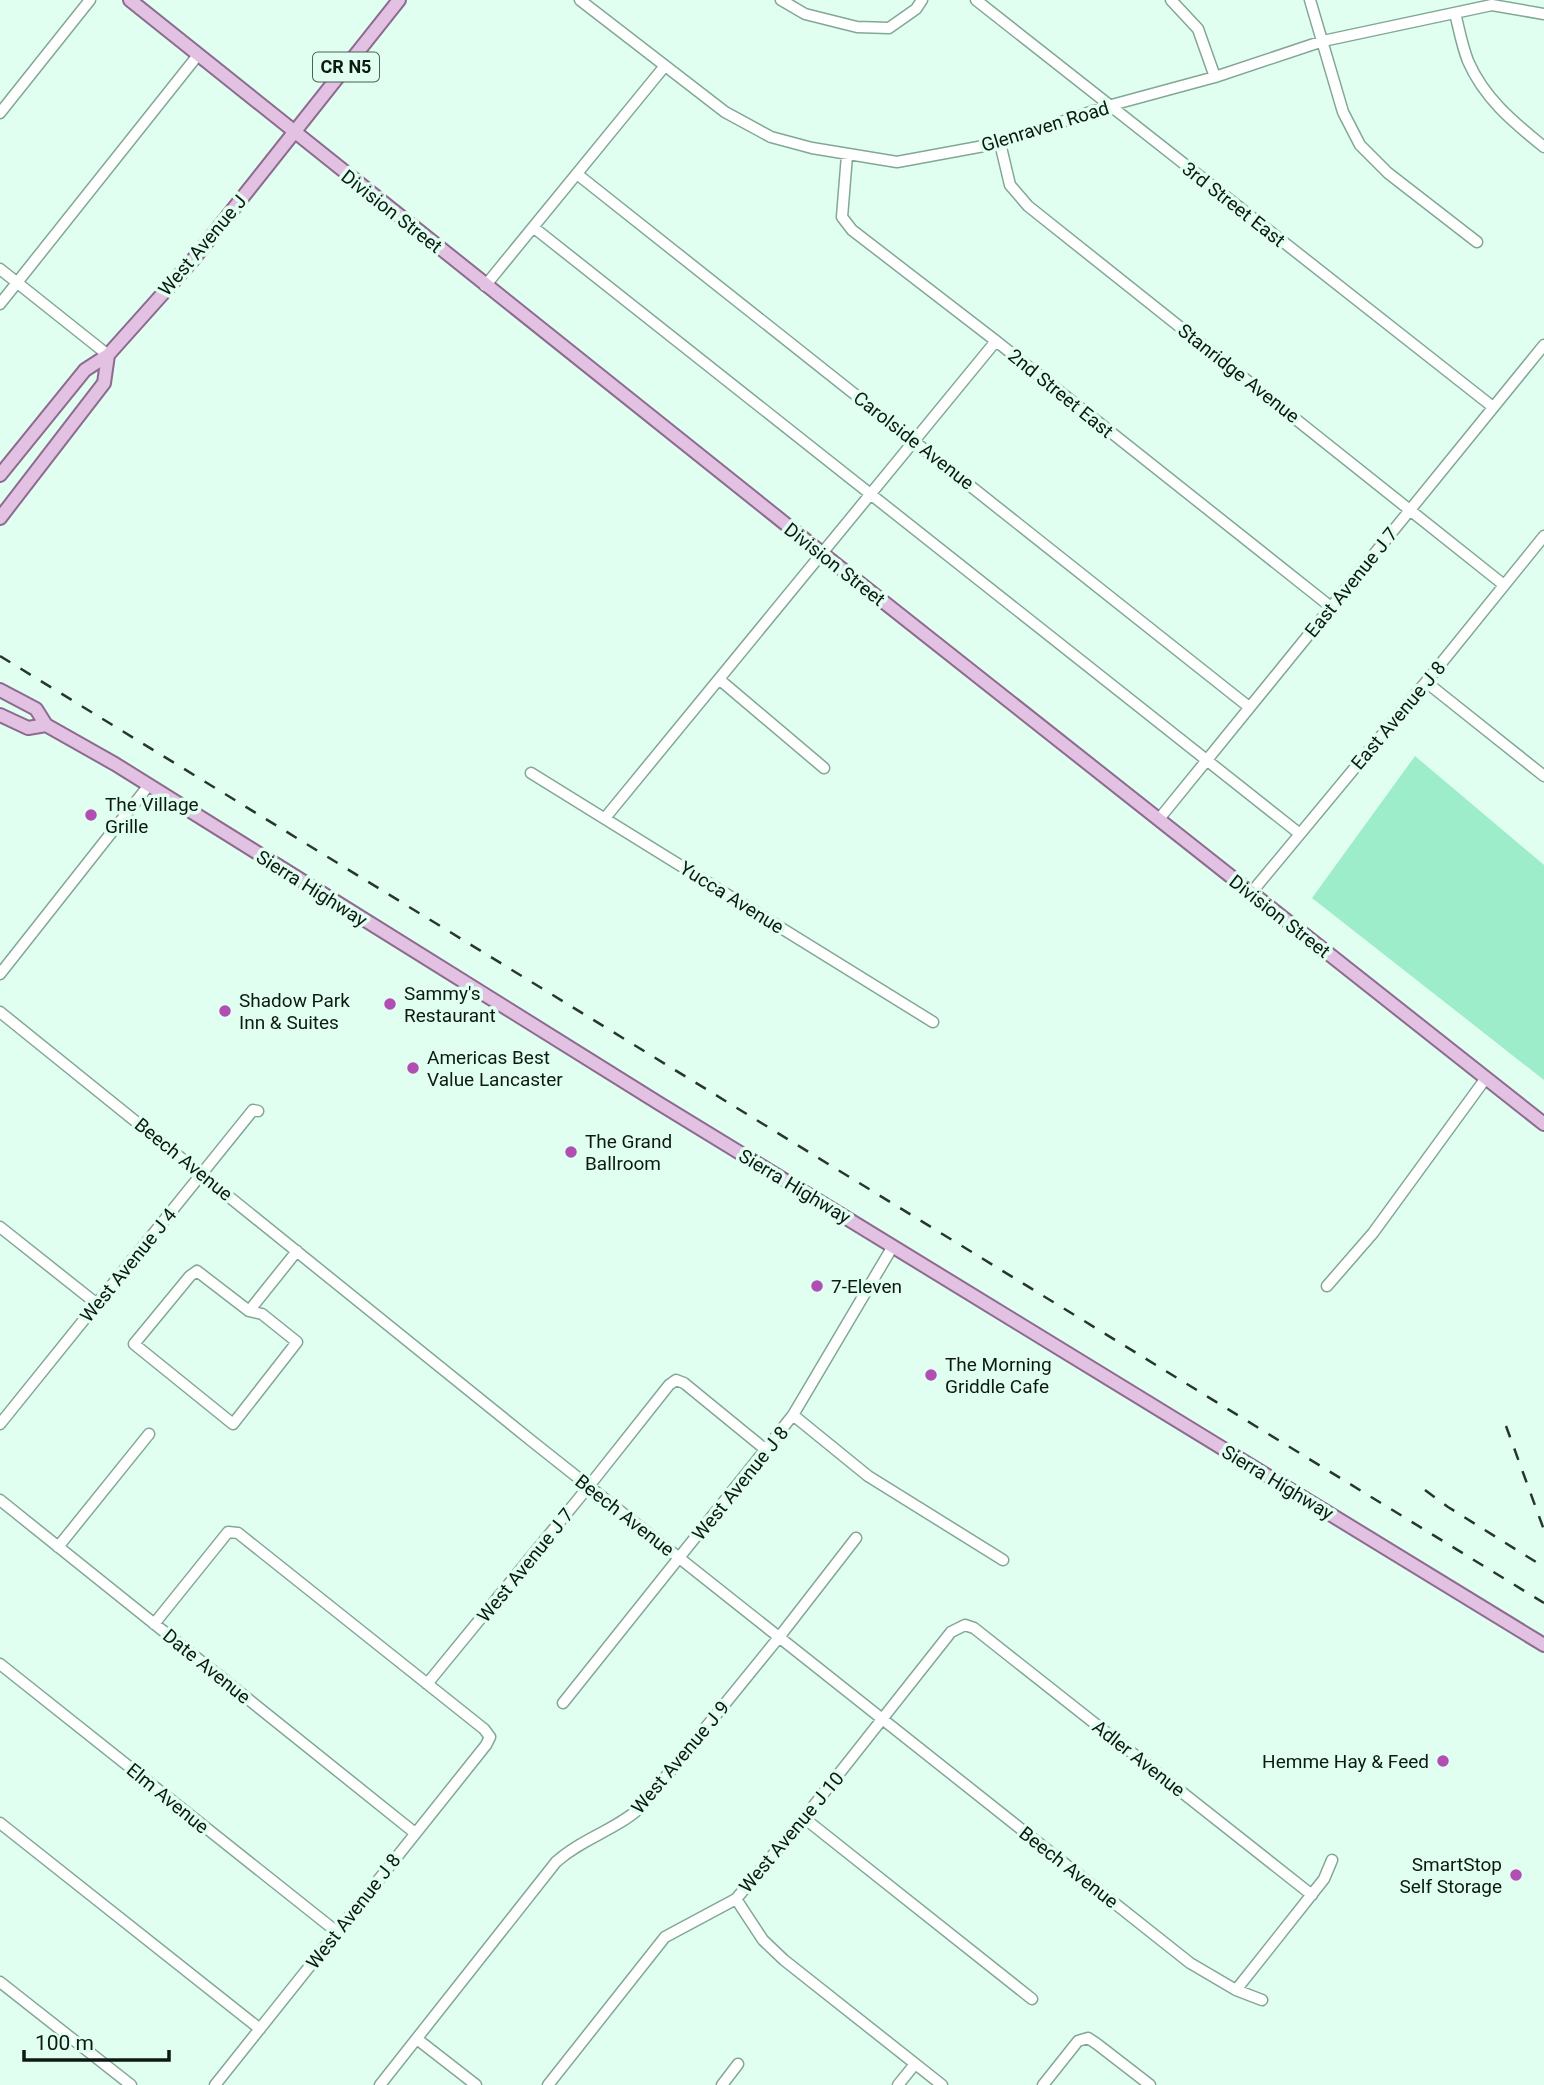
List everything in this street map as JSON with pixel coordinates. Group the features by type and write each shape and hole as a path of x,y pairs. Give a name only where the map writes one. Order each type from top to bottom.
{"main road":[{"name":"Division Street","path":"131,0 485,286 1544,1124"},
{"name":"CR N5","path":"293,133 399,0"},
{"name":"West Avenue J","path":"0,475 85,370 108,355 192,261 293,133"},
{"name":"West Avenue J","path":"0,518 104,383 108,355"},
{"name":"Sierra Highway","path":"0,690 36,709 46,725 149,785 375,928 1544,1645"},
{"name":"Sierra Highway","path":"0,715 28,729 46,725"}],"street":[{"path":"0,113 90,0"},
{"name":"Glenraven Road","path":"580,0 725,112 771,137 847,155 897,162 1000,143 1108,106 1215,77 1323,41 1492,5 1544,14"},
{"path":"781,0 805,14 857,27 889,28 916,9 922,0"},
{"name":"3rd Street East","path":"976,0 1493,407"},
{"path":"1171,0 1198,29 1215,77"},
{"path":"1310,0 1343,112 1360,145 1388,173 1477,242"},
{"path":"1455,13 1467,60 1484,92 1509,119 1544,147"},
{"path":"0,304 198,55"},
{"path":"485,286 664,67"},
{"name":"Stanridge Avenue","path":"1000,143 1010,185 1028,206 1504,585"},
{"name":"2nd Street East","path":"847,155 842,217 852,230 1331,607"},
{"name":"Carolside Avenue","path":"577,174 1250,707"},
{"path":"533,227 1300,834"},
{"path":"0,269 108,355"},
{"path":"605,818 996,341"},
{"name":"East Avenue J 7","path":"1159,819 1544,345"},
{"name":"East Avenue J 8","path":"1251,893 1544,536"},
{"path":"720,680 824,768"},
{"path":"1426,682 1544,776"},
{"name":"Yucca Avenue","path":"531,773 933,1022"},
{"path":"0,974 149,785"},
{"name":"Beech Avenue","path":"0,1012 589,1486 1190,1963 1236,1990 1262,2000"},
{"path":"1327,1286 1373,1233 1486,1078"},
{"name":"West Avenue J 4","path":"0,1424 253,1110 258,1111"},
{"path":"0,1227 97,1304"},
{"name":"West Avenue J 8","path":"563,1703 793,1415 893,1246"},
{"path":"249,1311 297,1251"},
{"path":"197,1271 249,1311 262,1314 297,1342 233,1424 135,1344 197,1271"},
{"name":"West Avenue J 7","path":"427,1684 669,1385 676,1380 684,1383 766,1450"},
{"path":"793,1415 867,1476 1003,1560"},
{"path":"58,1547 149,1434"},
{"name":"Date Avenue","path":"0,1500 415,1833"},
{"path":"154,1623 228,1532 238,1533 427,1684"},
{"name":"West Avenue J 9","path":"380,2085 556,1862 566,1853 630,1817 641,1807 856,1538"},
{"name":"West Avenue J 10","path":"548,2085 665,1937 736,1899 804,1818 951,1632 965,1625"},
{"name":"Adler Avenue","path":"965,1625 974,1628 1312,1895"},
{"name":"Elm Avenue","path":"0,1664 337,1933"},
{"name":"West Avenue J 8","path":"215,2085 486,1745 490,1737 484,1729 427,1684"},
{"path":"804,1818 1032,1999"},
{"path":"0,1823 260,2029"},
{"path":"1236,1990 1324,1879 1332,1860"},
{"path":"736,1899 763,1940 785,1960 942,2085"},
{"path":"0,1982 131,2085"},
{"path":"1043,2085 1078,2041 1088,2038 1150,2085"},
{"path":"417,2039 476,2085"},
{"path":"722,2085 738,2064"},
{"path":"898,2085 915,2064"}],"green space":[{"path":"1415,756 1544,865 1544,1080 1312,898"}],"railway":[{"path":"0,656 1544,1603"},
{"path":"1506,1426 1544,1530"},
{"path":"1425,1490 1544,1567"}],"place":[{"name":"The Village Grille","path":"91,815"},
{"name":"Sammy's Restaurant","path":"390,1004"},
{"name":"Shadow Park Inn & Suites","path":"225,1011"},
{"name":"Americas Best Value Lancaster","path":"413,1068"},
{"name":"The Grand Ballroom","path":"571,1152"},
{"name":"7-Eleven","path":"817,1286"},
{"name":"The Morning Griddle Cafe","path":"931,1375"},
{"name":"Hemme Hay & Feed","path":"1443,1761"},
{"name":"SmartStop Self Storage","path":"1516,1875"}]}
